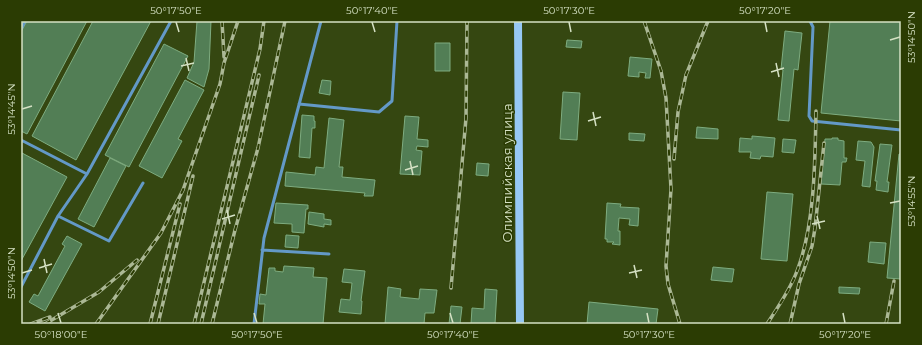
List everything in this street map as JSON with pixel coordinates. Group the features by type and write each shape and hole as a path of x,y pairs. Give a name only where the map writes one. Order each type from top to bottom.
{"street":[{"name":"Олимпийская улица","path":"518,21 520,324"}],"lane":[{"path":"21,29 25,21"},
{"path":"21,287 58,216 87,174 170,21"},
{"path":"254,324 264,238 321,21"},
{"path":"299,104 378,112 392,101 397,21"},
{"path":"810,21 813,27 809,116 812,121 901,130"},
{"path":"21,140 87,174"},
{"path":"58,216 109,241 143,183"},
{"path":"262,250 329,254"}],"building":[{"path":"27,21 87,21 27,134 21,131 21,32"},
{"path":"93,21 151,21 76,160 32,136"},
{"path":"197,21 211,21 209,69 204,87 187,78 194,62"},
{"path":"830,21 901,21 901,121 821,113"},
{"path":"785,31 802,33 798,70 794,69 789,121 778,120"},
{"path":"567,40 582,41 581,48 566,47"},
{"path":"435,43 450,43 450,71 435,71"},
{"path":"164,44 188,56 129,167 105,155"},
{"path":"630,57 652,59 650,78 645,78 646,73 639,72 639,77 628,76"},
{"path":"185,80 204,90 178,139 182,141 162,178 139,166"},
{"path":"322,80 331,81 330,95 319,93"},
{"path":"563,92 580,93 577,140 560,139"},
{"path":"302,115 314,116 315,121 315,128 312,128 310,158 299,157"},
{"path":"405,116 419,117 417,139 428,140 428,147 417,146 416,150 422,151 420,175 400,174"},
{"path":"329,118 344,120 339,167 343,167 342,177 375,180 373,196 364,196 365,193 285,186 286,172 315,175 316,167 324,168"},
{"path":"697,127 718,129 718,139 696,138"},
{"path":"629,133 645,134 644,141 629,140"},
{"path":"752,136 775,138 773,157 761,156 760,159 750,158 751,152 739,152 740,138 752,139"},
{"path":"838,138 838,140 844,141 844,158 847,158 846,162 842,162 840,185 821,184 825,139"},
{"path":"783,139 796,140 794,153 782,152"},
{"path":"858,141 871,142 874,147 870,187 862,186 865,161 856,160"},
{"path":"880,144 892,145 887,182 889,182 888,192 876,190 877,181 875,181"},
{"path":"22,153 67,177 21,261 21,154"},
{"path":"899,154 901,154 901,279 887,278"},
{"path":"110,158 126,166 94,227 78,219"},
{"path":"477,163 489,164 488,176 476,175"},
{"path":"767,192 793,194 787,261 761,259"},
{"path":"276,203 308,205 308,209 306,209 304,233 292,232 292,224 274,223"},
{"path":"607,203 621,204 620,207 639,208 638,226 629,225 630,219 619,218 618,231 620,231 620,245 612,244 614,242 607,242 607,239 605,239"},
{"path":"309,212 324,214 324,219 331,220 331,225 324,224 324,227 308,224"},
{"path":"286,235 299,236 298,248 285,247"},
{"path":"67,236 82,244 45,311 29,302 34,294 38,296 65,246 62,244"},
{"path":"870,242 886,243 884,264 868,262"},
{"path":"284,266 314,268 313,277 327,278 323,324 263,324 265,304 259,304 260,294 266,295 269,268 275,268 275,271 283,272"},
{"path":"713,267 734,269 732,282 711,280"},
{"path":"344,269 365,271 361,301 361,314 339,312 341,299 350,300 352,283 342,282"},
{"path":"388,287 401,289 400,297 419,299 420,289 437,290 434,313 425,313 424,324 385,324"},
{"path":"839,287 860,288 859,294 839,293"},
{"path":"485,289 497,290 495,324 471,324 472,308 484,309"},
{"path":"589,302 658,309 656,324 587,324"},
{"path":"451,306 462,307 460,324 449,324"}],"railway":[{"path":"222,21 224,57"},
{"path":"96,324 161,233 183,190 220,84 224,63 238,21"},
{"path":"194,324 260,49 264,21"},
{"path":"212,324 235,230 258,148 285,21"},
{"path":"451,288 466,118 467,21"},
{"path":"644,21 661,71 666,98 671,189 666,266 668,284 680,324"},
{"path":"674,159 678,112 686,75 708,21"},
{"path":"201,324 259,75"},
{"path":"767,324 791,285 803,253 811,213 813,192 816,111"},
{"path":"790,324 799,284 812,246 824,143"},
{"path":"158,324 193,176"},
{"path":"150,324 180,204"},
{"path":"45,324 99,292 137,260"},
{"path":"886,324 894,281"},
{"path":"31,324 50,317"}]}
